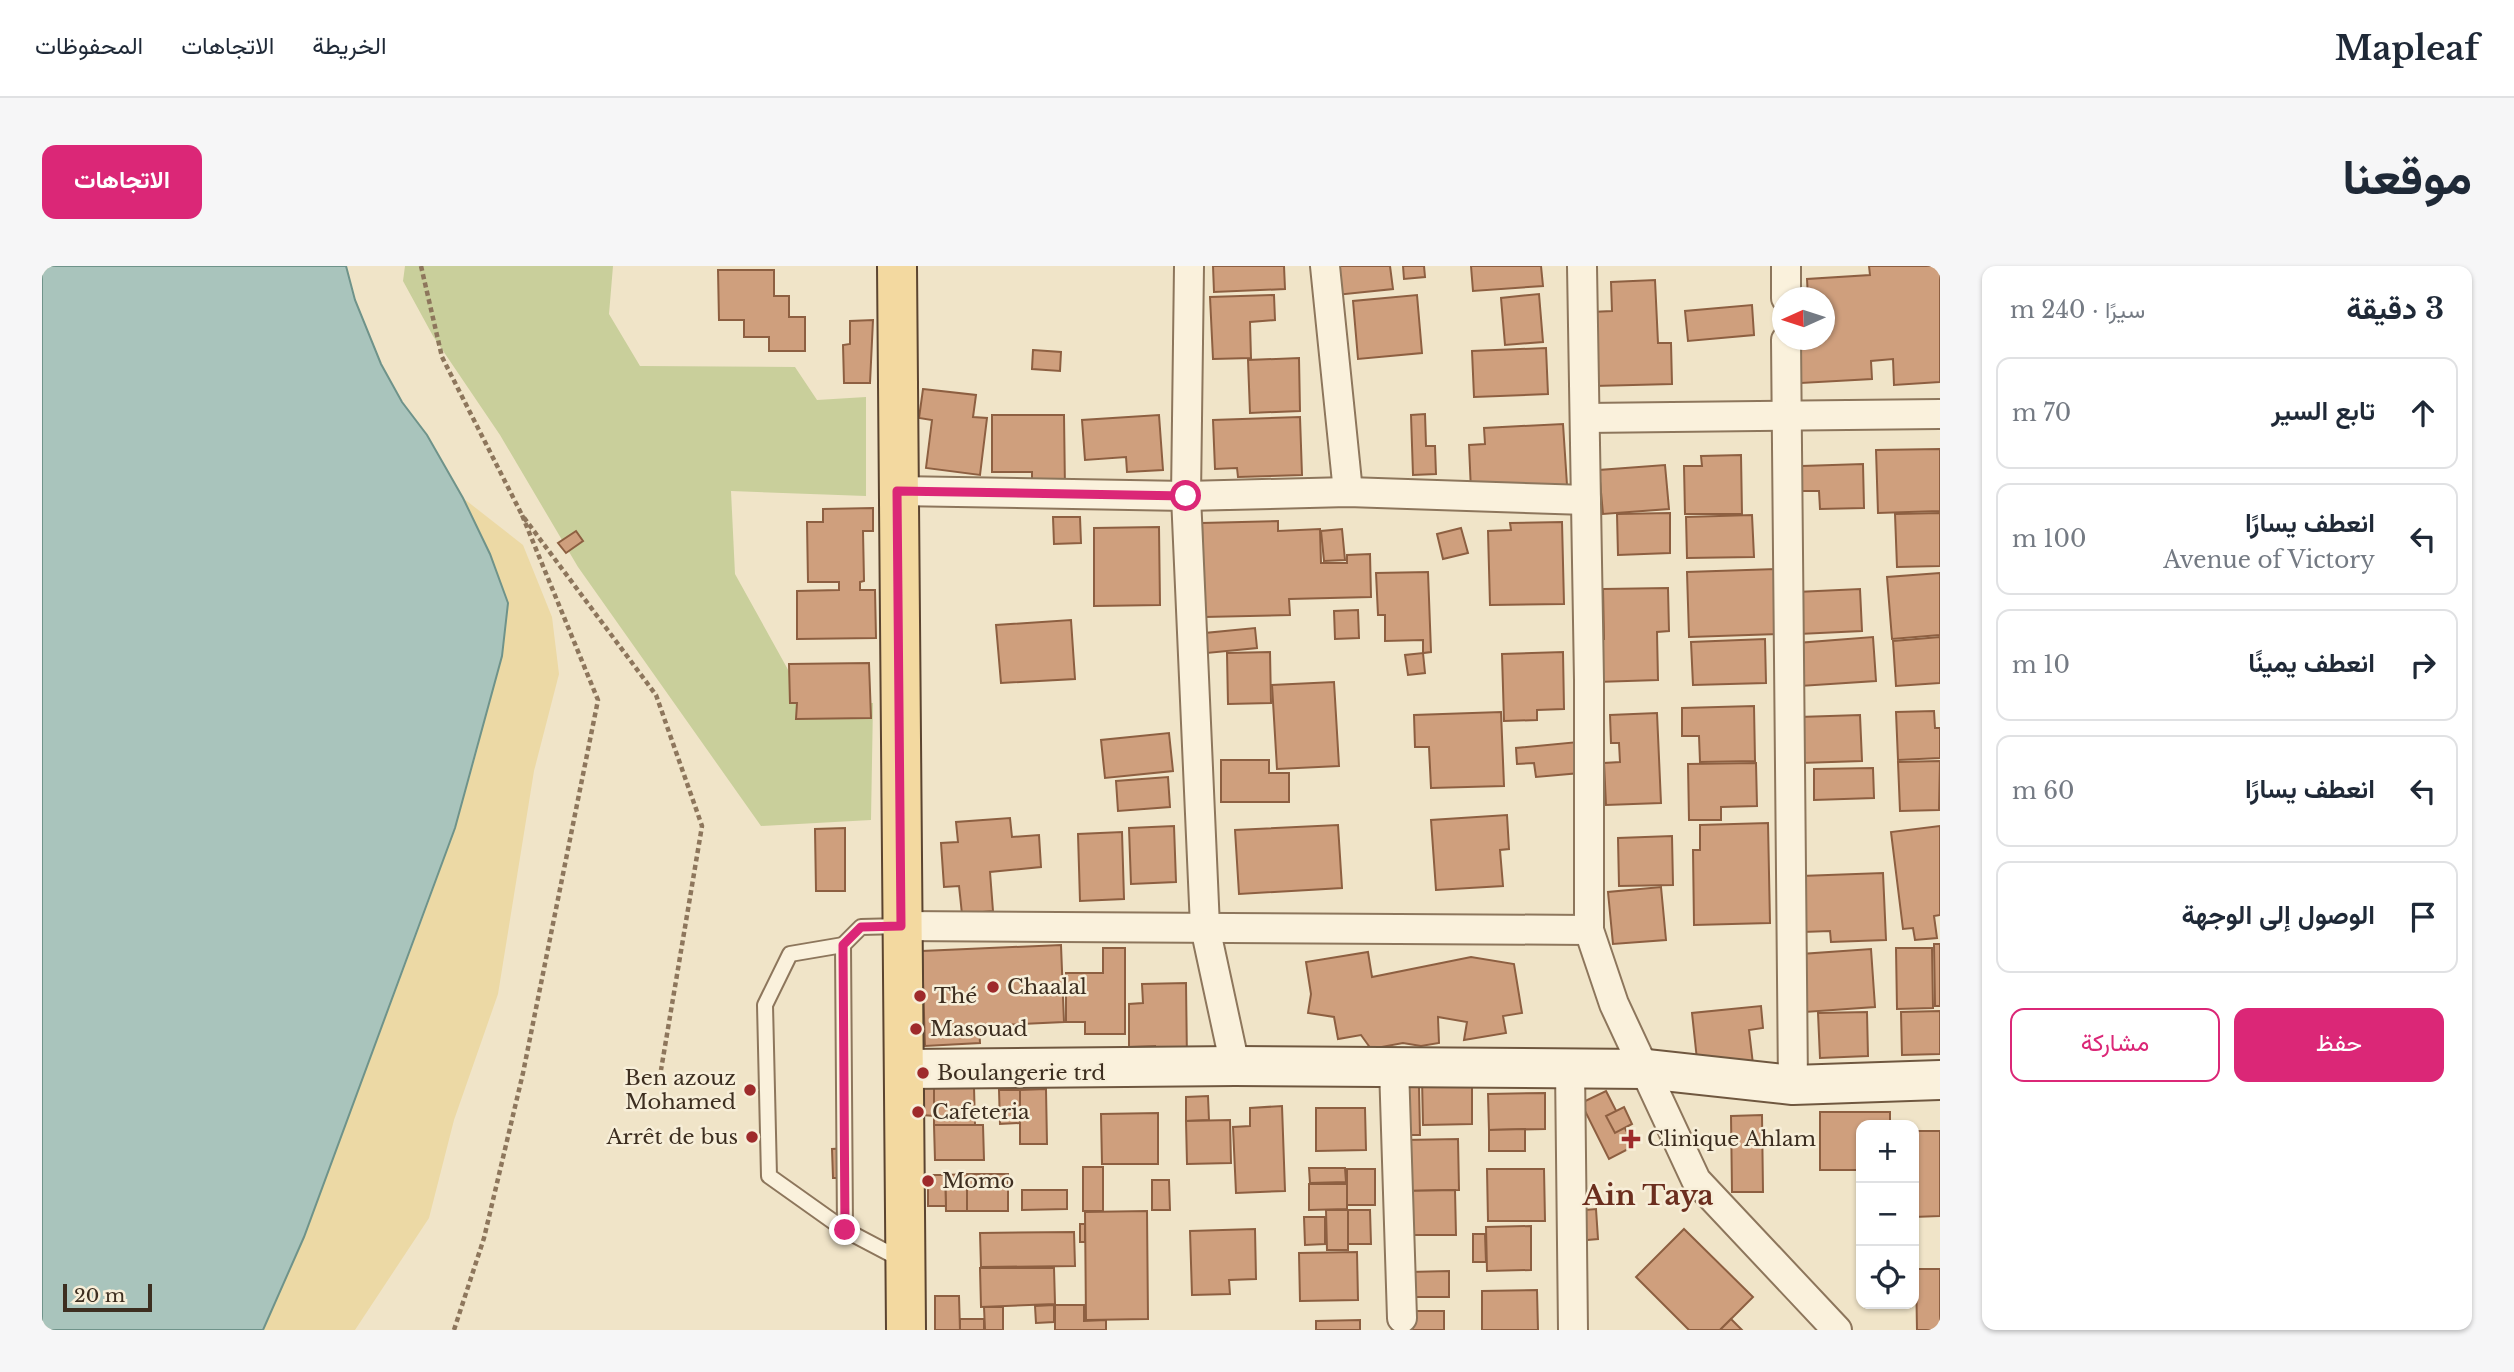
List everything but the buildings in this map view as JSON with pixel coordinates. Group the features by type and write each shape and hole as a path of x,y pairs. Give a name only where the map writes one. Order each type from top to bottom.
{"main road":[{"path":"897,266 901,926 906,1069 906,1330"},
{"path":"906,1069 1236,1066 1570,1068 1646,1069 1793,1085 1940,1080"}],"street":[{"path":"1189,266 1186,496 1205,927 1236,1066"},
{"path":"1325,266 1348,492"},
{"path":"1582,266 1586,418 1589,930 1614,1004 1696,1180 1837,1330"},
{"path":"1786,287 1787,266"},
{"path":"1786,350 1793,1085"},
{"path":"1586,418 1940,414"},
{"path":"897,491 1186,496 1348,492 1586,500"},
{"path":"901,926 1589,930"},
{"path":"1394,1067 1402,1318"},
{"path":"1570,1068 1573,1330"}],"lane":[{"path":"901,926 861,927 843,945 790,954 765,1004 769,1176 845,1230 906,1263"},
{"path":"843,945 845,1230"}],"path":[{"path":"421,266 442,357 522,515 598,700 523,1073 484,1238 454,1330"},
{"path":"522,515 656,695 702,826 661,1070"}],"green space":[{"path":"405,266 613,266 609,314 640,366 795,367 817,400 866,397 866,496 731,491 735,574 807,704 873,703 871,820 761,826 578,567 500,435 433,336 403,281"}],"sand":[{"path":"463,498 523,545 552,617 559,674 534,771 498,994 454,1120 429,1218 355,1330 263,1330 304,1237 428,904 455,828 478,748 507,603 490,554"}],"water":[{"path":"42,266 346,266 355,300 381,364 402,402 427,435 463,498 490,554 508,603 502,656 455,828 304,1237 263,1330 42,1330"}],"place":[{"name":"Chaalal","path":"993,987"},
{"name":"Thé","path":"920,996"},
{"name":"Masouad","path":"916,1029"},
{"name":"Boulangerie trd","path":"923,1073"},
{"name":"Ben azouz Mohamed","path":"750,1090"},
{"name":"Cafeteria","path":"918,1112"},
{"name":"Arrêt de bus","path":"752,1137"},
{"name":"Clinique Ahlam","path":"1631,1139"},
{"name":"Momo","path":"928,1181"}],"district":[{"name":"Ain Taya","path":"1648,1195"}],"route":[{"path":"845,1230 843,945 861,927 901,926 897,491 1186,496"}]}
